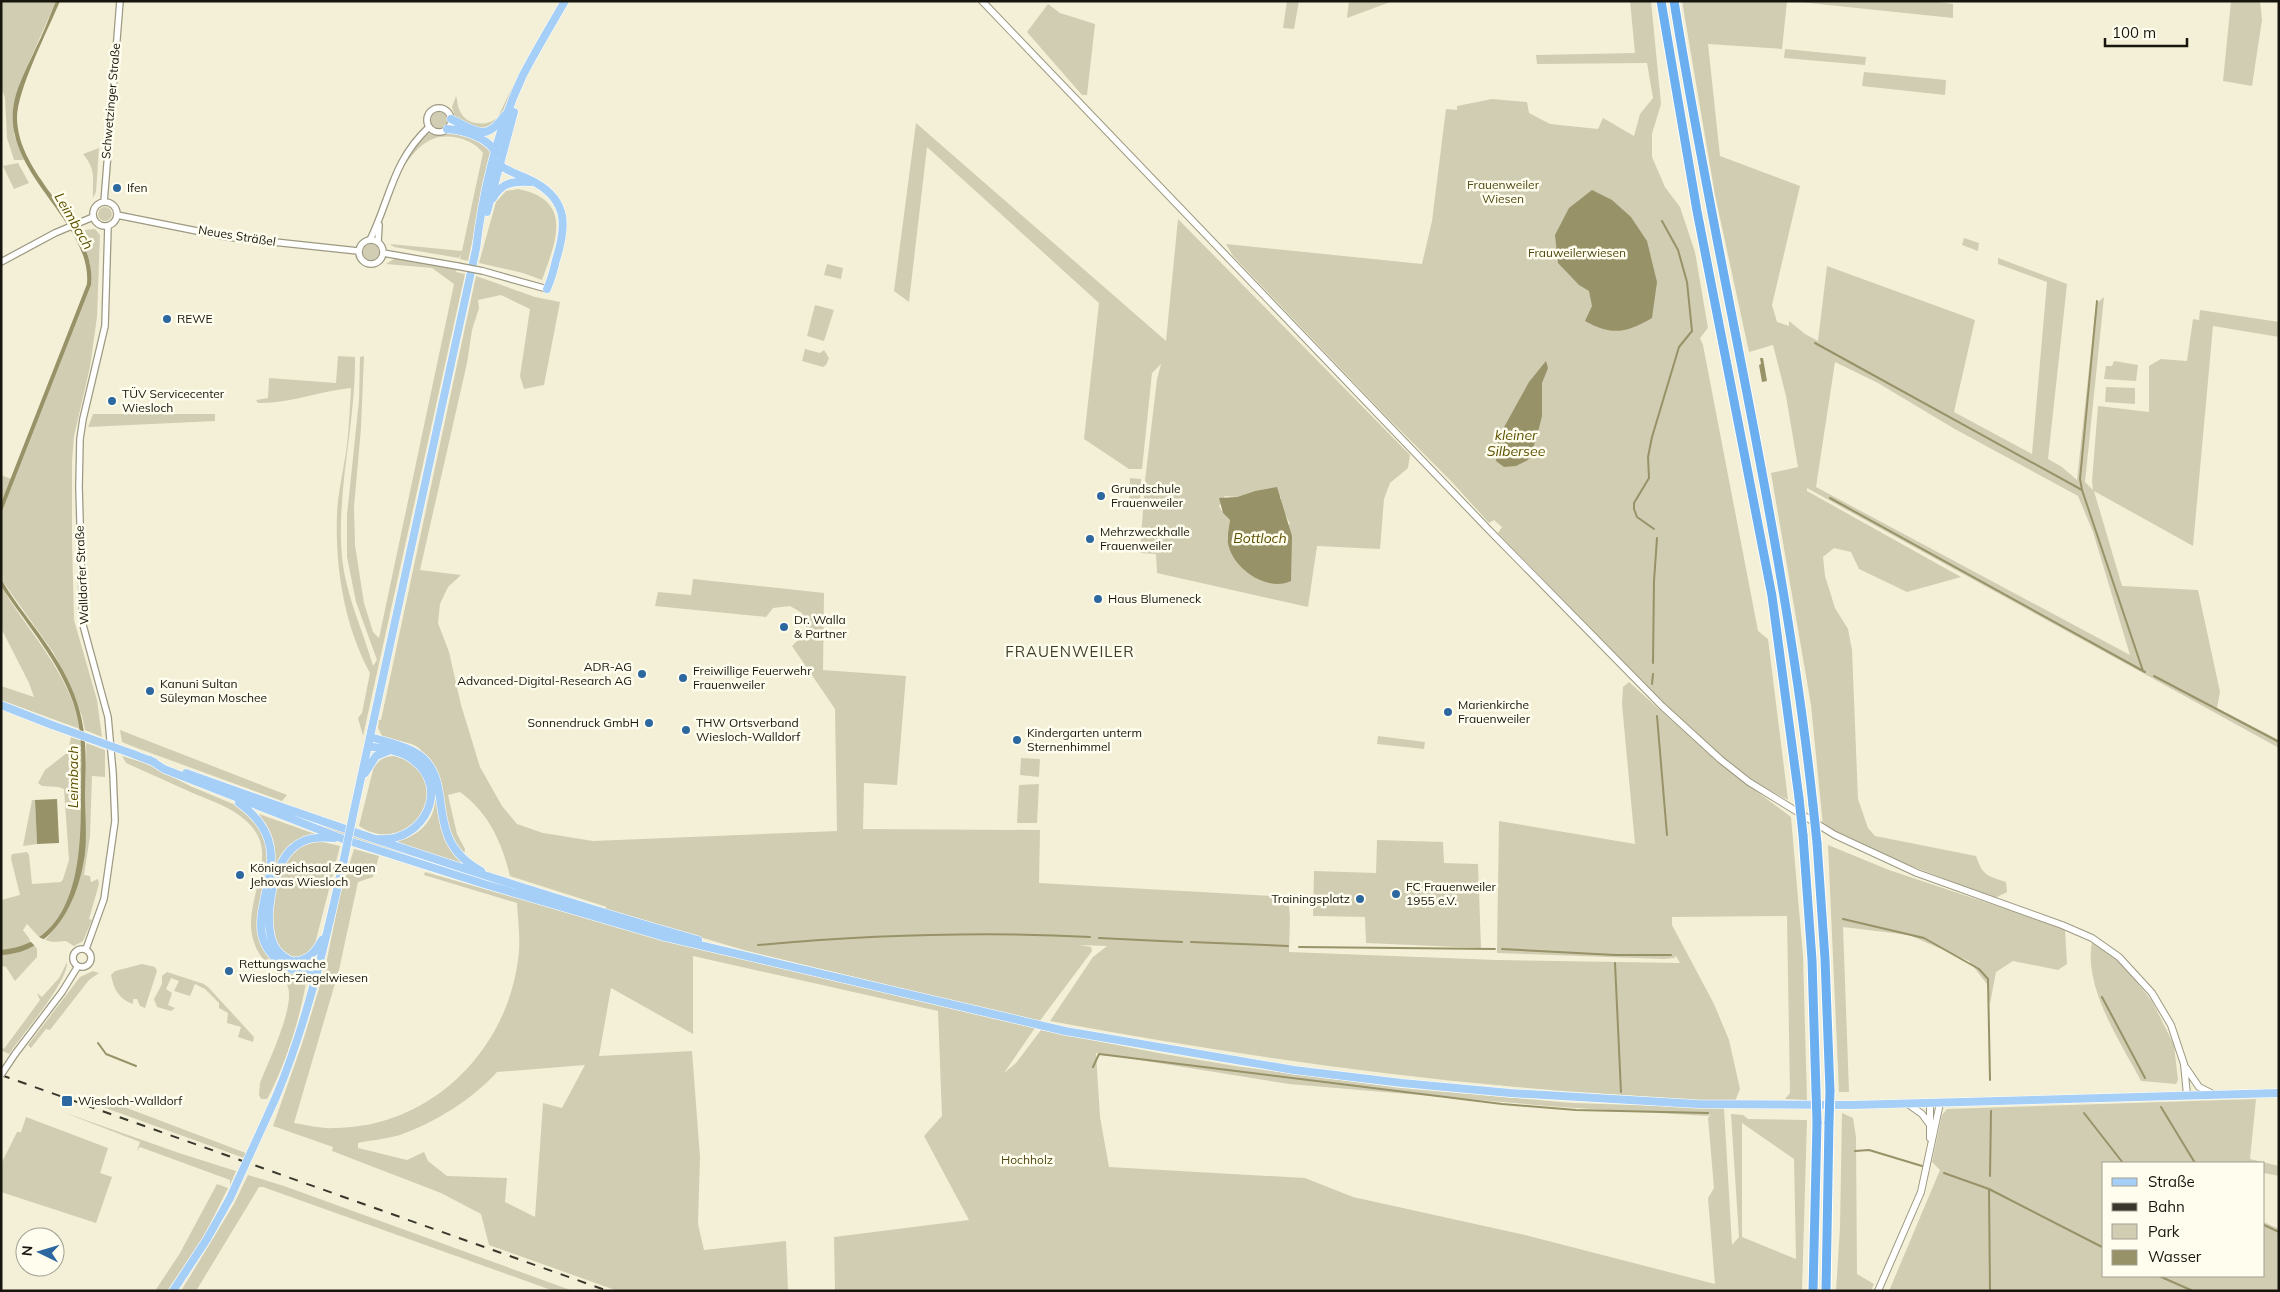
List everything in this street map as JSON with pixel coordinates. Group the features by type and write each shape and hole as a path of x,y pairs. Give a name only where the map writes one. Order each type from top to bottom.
{"highway":[{"path":"1661,1 1697,211 1770,587 1787,699 1799,798 1812,960 1816,1091 1813,1291"},
{"path":"1674,1 1710,208 1785,593 1813,805 1825,959 1830,1091 1826,1291"}],"main road":[{"path":"173,1291 230,1198 276,1096 296,1042 319,968 476,249 489,179 508,112 524,74 565,1"},
{"path":"982,1 1623,668 1721,760 1779,802 1853,845 1917,873 2092,938 2119,957 2152,993 2171,1025 2184,1064 2187,1095"},
{"path":"476,249 513,116 532,61"},
{"path":"451,119 469,129 485,132 496,128 508,112"},
{"path":"447,129 458,130 486,142 494,148 496,154"},
{"path":"499,164 507,170 536,182 554,196 561,209 564,222 563,237 547,289"},
{"path":"488,209 493,196 502,186 516,181 536,182"},
{"path":"1,705 368,838 498,881 673,933 838,978"},
{"path":"370,737 406,748 424,760 433,772 437,784 444,829 454,848 470,865 498,881"},
{"path":"368,746 392,751 412,759 420,766 430,783 430,801 427,814 410,832 400,838 388,840 368,838"},
{"path":"362,776 376,756 392,751"},
{"path":"150,760 164,769 236,799 343,839 600,919 721,950 1065,1031 1257,1064 1402,1083 1565,1097 1687,1103 1786,1105 1930,1104 2213,1094 2279,1094"},
{"path":"236,799 258,819 270,838 273,854 261,918 264,942 281,964 316,977"},
{"path":"319,968 294,962 276,950 268,927 275,882 280,867 292,848 302,841 312,838 343,839"},
{"path":"294,962 307,959 314,954 327,932"},
{"path":"2184,1064 2199,1087 2213,1094"},
{"path":"1878,1291 1921,1192 1940,1103"},
{"path":"1908,1104 1922,1114 1930,1126"},
{"path":"1930,1104 1931,1151"}],"street":[{"name":"Schwetzinger Straße","path":"104,202 120,1"},
{"path":"435,108 447,110 451,119 447,129 439,132 429,127 427,117 430,111 435,108"},
{"path":"383,253 377,263 368,264 361,260 358,251 362,244 370,240 401,161 413,143 429,127"},
{"path":"104,202 114,206 117,215 112,224 108,226 97,223 93,217 94,208 104,202"},
{"name":"Neues Sträßel","path":"117,215 227,237 358,251"},
{"path":"1,262 65,228 93,217"},
{"path":"379,220 378,242 383,253"},
{"name":"Walldorfer Straße","path":"86,949 104,899 115,821 108,717 83,625 79,487 80,439 83,418 105,326 108,226"},
{"path":"370,240 378,242"},
{"path":"383,253 483,271 547,289"},
{"name":"Walldorfer Straße","path":"80,948 86,949 90,954 90,961 84,967 78,966 73,960 74,953 80,948"},
{"name":"Walldorfer Straße","path":"1,1075 62,992 78,966"}],"green space":[{"path":"1,1 56,1 20,83 14,104 14,135 24,160 14,160 7,138 5,98 1,87"},
{"path":"1287,1 1299,1 1294,29 1283,28"},
{"path":"1349,1 1393,1 1347,18"},
{"path":"1630,1 1651,1 1661,104 1652,134 1652,157 1665,187 1680,207 1695,252 1708,328 1700,338 1703,345 1758,631 1768,639 1788,800 1742,772 1678,717 1498,533 1502,527 1494,520 1489,523 1451,481 1233,256 1226,244 1422,264 1432,221 1446,109 1457,110 1457,106 1492,99 1527,102 1529,113 1550,124 1598,129 1603,118 1634,136 1640,114 1653,98 1647,63 1537,64 1536,55 1635,53"},
{"path":"1682,1 1787,1 1782,49 1708,44 1720,156 1800,186 1772,305 1777,322 1789,326 1789,321 1805,334 1818,341 1827,266 1975,320 1954,412 2032,454 2047,282 1998,264 1998,258 2067,284 2048,459 2062,467 2077,480 2096,304 2104,297 2085,482 2093,490 2092,481 2098,406 2149,412 2149,366 2161,359 2187,361 2193,319 2199,320 2200,310 2279,322 2279,337 2213,326 2193,546 2094,491 2122,586 2198,590 2220,692 2217,708 2279,740 2279,748 1807,488 1807,491 1961,577 1907,592 1859,569 1851,552 1834,548 1823,557 1825,576 1835,608 1848,629 1852,650 1858,799 1868,828 1875,836 1976,856 1986,874 2006,882 2007,892 1995,898 1857,845 1823,826 1811,705 1771,473 1798,467 1786,396 1773,345 1749,352 1715,195","holes":["1835,362 1878,383 1953,428 2078,496 2093,532 2130,655 1816,487"]},
{"path":"1790,1 1932,1 1953,4 1953,18"},
{"path":"2231,1 2260,1 2262,20 2252,86 2223,81"},
{"path":"1048,4 1060,13 1095,24 1087,95 1082,95 1027,32"},
{"path":"1785,49 1866,57 1865,65 1784,58"},
{"path":"523,65 500,118 490,128 475,128 456,119 452,107 456,96 459,109 467,120 483,123 498,117"},
{"path":"1864,72 1946,80 1945,95 1862,86"},
{"path":"436,112 442,112 447,117 445,126 436,128 431,123 431,117"},
{"path":"916,123 1166,341 1178,219 1410,455 1408,468 1390,483 1384,499 1380,549 1317,546 1308,607 1157,573 1156,554 1140,553 1145,481 1157,379 1161,364 1152,373 1142,469 1129,469 1084,439 1099,303 927,147 909,302 894,291","holes":["1255,491 1281,497 1281,506 1290,524 1227,540 1230,520 1219,506 1225,496 1237,497"]},
{"path":"451,131 474,137 484,144 491,153 468,261 460,259 461,254 459,258 394,247 390,244 462,251 483,153 478,147 465,140 449,136 441,137 424,144 405,164 412,150 423,137 432,132 438,134"},
{"path":"99,148 96,192 93,198 92,170 83,154"},
{"path":"18,163 29,183 14,189 3,166"},
{"path":"518,189 536,194 547,202 554,212 556,224 555,237 542,280 523,273 479,263 496,202 506,191"},
{"path":"102,207 108,207 112,214 108,221 102,221 98,217 98,211"},
{"path":"95,229 100,235 97,317 90,367 74,436 72,461 72,540 74,620 97,700 102,737 85,730 82,716 67,678 53,652 1,579 1,514 91,285 90,263 75,231"},
{"path":"1964,238 1979,243 1978,251 1962,245"},
{"path":"368,244 374,244 379,249 377,258 368,260 363,255 363,249"},
{"path":"401,258 457,268 456,272 465,274 363,736 358,718 362,713 370,673 354,635 343,595 337,534 338,505 347,445 351,388 281,402 258,403 256,400 268,398 269,378 336,383 338,356 355,357 353,407 342,507 342,557 347,585 373,666 377,660 356,602 347,557 347,515 359,400 360,357 364,356 361,428 354,507 355,545 364,603 373,632 379,638 454,284 432,268 386,264 394,259"},
{"path":"827,264 843,268 841,279 824,275"},
{"path":"476,276 535,297 560,302 544,385 524,389 520,376 530,309 501,295 478,300 479,308 472,330 467,363 420,570 461,575 448,587 440,604 438,623 449,652 461,705 480,767 502,806 517,824 543,833 593,841 837,831 835,709 792,646 807,631 802,613 790,606 773,608 766,617 655,606 658,592 691,595 693,579 824,593 823,670 906,676 897,785 864,783 863,829 1040,830 1039,883 1291,897 1284,905 1289,906 1289,952 1497,960 1680,963 1676,956 1664,959 1497,953 1499,821 1635,844 1622,704 1623,687 1629,682 1721,765 1791,817 1803,956 1807,1100 1785,1099 1790,1093 1787,916 1672,917 1672,925 1714,1004 1729,1040 1740,1089 1735,1101 1699,1100 1530,1088 1391,1074 1220,1050 1050,1021 1093,957 1107,946 1079,945 1091,947 1092,951 1039,1022 744,950 604,909 607,907 510,876 503,852 493,830 479,809 460,792 448,795 457,834 465,849 464,855 456,844 423,753 412,744 382,736 378,728"},
{"path":"815,305 834,310 824,341 807,336"},
{"path":"805,349 820,353 824,350 829,358 826,365 823,367 802,361"},
{"path":"2114,361 2138,365 2136,381 2104,379 2106,366 2112,366"},
{"path":"2106,387 2135,388 2135,404 2105,402"},
{"path":"93,414 215,414 215,421 88,427"},
{"path":"1,475 11,479 1,503"},
{"path":"1130,478 1141,479 1140,503 1129,502"},
{"path":"1,586 47,654 68,690 80,729 1,700 1,686 34,697 29,683 1,628"},
{"path":"120,730 287,795 282,801 137,748 122,742"},
{"path":"1378,736 1425,742 1424,749 1377,744"},
{"path":"71,737 82,741 83,752 82,825 76,877 68,900 56,921 39,937 27,924 23,930 37,949 37,957 15,981 6,967 1,966 1,900 20,895 11,859 12,854 27,852 29,855 32,884 61,882 63,879 69,860 64,789 42,786 38,783 45,770 68,752"},
{"path":"86,743 105,750 105,777 92,776 90,836 84,875 90,876 91,882 98,879 99,884 89,919 92,920 83,941 74,946 66,941 53,942 45,940 69,907 80,873 85,837"},
{"path":"378,743 406,751 410,754 379,745"},
{"path":"122,756 145,763 190,786 233,804 250,814 264,832 270,857 262,943 278,965 289,973 302,977 306,982 291,1042 280,1072 267,1099 261,1099 259,1095 260,1083 285,1017 289,991 286,983 257,951 252,935 251,915 260,876 262,856 258,836 249,824 234,811 126,763"},
{"path":"394,756 414,765 424,778 427,794 423,810 413,824 398,833 380,834 359,826 373,770 381,760"},
{"path":"1021,758 1040,759 1039,777 1020,775"},
{"path":"426,766 432,776 437,792 443,828 451,847 466,865 465,867 396,845 393,842 418,832 426,825 435,805 434,788"},
{"path":"1039,784 1037,823 1017,823 1019,785"},
{"path":"32,800 35,800 37,844 23,846"},
{"path":"263,805 417,857 523,890 525,894 341,835"},
{"path":"259,814 318,835 294,843 287,849 277,867 267,908 266,933 269,941 272,945 310,970 308,971 285,964 272,952 266,938 265,922 267,904 274,867 274,849 270,834"},
{"name":"FC Frauenweiler 1955 e.V.","path":"1377,840 1443,842 1444,863 1478,864 1481,948 1366,943 1365,917 1313,916 1314,871 1376,873"},
{"path":"318,841 340,846 315,944 310,952 304,956 291,956 279,947 272,932 271,924 274,902 280,878 288,858 299,848"},
{"path":"1828,845 1889,870 2065,929 2067,964 2058,970 2013,961 1996,972 1990,1004 1987,984 1969,961 1909,935 1843,927 1849,1092 1839,1092"},
{"name":"Hochholz","path":"354,849 379,856 373,877 358,882 339,970 294,1123 335,1128 370,1124 402,1114 431,1099 458,1078 480,1053 498,1025 511,994 518,960 517,903 424,875 425,872 682,945 1035,1028 1004,1073 1016,1063 1041,1030 1235,1066 1400,1088 1572,1103 1724,1108 1732,1245 1739,1237 1731,1114 1743,1115 1748,1119 1807,1120 1802,1291 835,1291 834,1237 969,1220 924,1136 942,1116 938,1011 693,956 693,1034 611,988 599,1056 692,1051 700,1157 698,1224 704,1250 786,1241 788,1291 618,1291 489,1245 481,1214 441,1193 332,1151 333,1147 273,1126 302,1044 325,969 340,895","holes":["1096,1053 1289,1084 1560,1107 1708,1116 1711,1114 1708,1118 1714,1188 1708,1198 1715,1284 1525,1235 1353,1197 1305,1178 1109,1167 1100,1117","585,1065 562,1108 543,1103 535,1217 505,1202 507,1178 447,1176 428,1161 424,1152 407,1160 358,1148 358,1143 400,1135 439,1117 465,1101 497,1072","1742,1123 1794,1159 1796,1259 1742,1237"]},
{"path":"2092,942 2112,955 2152,1001 2174,1045 2178,1080 2176,1084 2141,1081 2114,1032 2098,996 2091,959"},
{"path":"67,962 66,971 53,995 9,1054 1,1050 1,1047 4,1049 40,1000 37,993 42,997 59,978"},
{"path":"142,964 155,967 157,971 145,1008 140,1006 137,999 133,999 133,1004 121,997 111,975 115,971"},
{"path":"93,971 99,973 89,980 50,1030 46,1029 31,1048 28,1045 80,977"},
{"path":"167,972 204,984 209,988 254,1037 253,1042 238,1037 241,1027 227,1023 228,1013 219,1008 219,1003 205,989 195,984 190,996 174,991 179,981 171,978 166,989 172,993 168,1005 175,1008 171,1011 157,1007 154,999 162,984 162,976"},
{"path":"103,1099 246,1153 244,1158 100,1106"},
{"path":"2256,1099 2250,1159 2262,1162 2102,1162 2102,1277 2265,1277 2265,1222 2279,1229 2279,1291 1889,1291 1940,1170 1932,1162 1942,1115 1947,1109"},
{"path":"60,1111 236,1171 230,1185 230,1180 140,1147 137,1151 140,1142"},
{"path":"1842,1113 1853,1118 1856,1137 1857,1274 1874,1284 1871,1291 1836,1291 1840,1228"},
{"path":"26,1117 108,1148 100,1173 112,1177 96,1223 1,1192 1,1164 17,1132 21,1132"},
{"path":"2265,1163 2279,1166 2279,1176 2265,1173"},
{"path":"248,1175 284,1186 573,1291 554,1291 259,1187 196,1291 181,1291 234,1204"},
{"path":"217,1184 228,1188 204,1236 167,1291 155,1291 180,1253"}],"water":[{"path":"56,1 60,1 27,76 18,106 17,118 21,140 30,162 82,241 90,263 91,285 1,514 1,503 87,284 85,262 77,240 35,178 23,157 15,134 13,110 16,95"},
{"path":"1592,190 1612,200 1631,217 1647,241 1657,282 1652,318 1634,327 1619,331 1603,329 1585,321 1592,306 1589,291 1579,285 1558,263 1555,235 1569,208"},
{"path":"1760,358 1763,358 1767,381 1762,382 1759,365 1761,364"},
{"name":"kleiner Silbersee","path":"1546,361 1548,368 1542,383 1542,416 1536,440 1528,460 1516,466 1504,467 1496,461 1498,438 1529,382"},
{"name":"Bottloch","path":"1277,487 1292,536 1291,581 1282,584 1272,584 1254,577 1245,571 1232,556 1228,544 1230,520 1223,513 1219,498 1237,497"},
{"path":"1,579 59,663 79,707 85,744 86,831 82,871 70,905 61,921 50,934 36,945 20,952 1,955 1,950 27,944 46,931 61,914 70,892 76,869 81,819 81,760 77,714 67,687 43,645 1,586"},
{"path":"57,799 59,843 37,844 35,800"}],"pier":[{"path":"37,936 47,941 37,948 29,940"}],"waterway":[{"path":"1654,529 1637,517 1634,503 1649,478 1648,457 1652,437 1679,347 1692,331 1687,282 1678,250 1662,221"},
{"path":"2082,490 2080,479 2097,301"},
{"path":"1815,343 2082,490 2143,671"},
{"path":"1830,498 2145,672"},
{"path":"1653,663 1654,581 1657,538"},
{"path":"1652,684 1653,674"},
{"path":"2154,676 2279,742"},
{"path":"1657,716 1667,835"},
{"path":"1843,919 1924,938 1979,969 1988,979 1990,1080"},
{"path":"758,945 841,939 965,934 1090,937"},
{"path":"1099,938 1182,942"},
{"path":"1191,942 1288,946"},
{"path":"1299,947 1495,949"},
{"path":"1502,949 1615,955 1671,955"},
{"path":"1615,963 1621,1092"},
{"path":"2102,997 2145,1078"},
{"path":"98,1043 106,1054 136,1066"},
{"path":"1093,1067 1099,1054 1502,1104 1576,1110 1708,1113"},
{"path":"2161,1107 2194,1162"},
{"path":"1990,1176 1991,1111"},
{"path":"2084,1113 2122,1162"},
{"path":"1855,1151 1869,1150 1922,1166"},
{"path":"1944,1173 1989,1189 2102,1247"},
{"path":"1989,1189 1990,1291"},
{"path":"2265,1225 2279,1232"},
{"path":"2161,1277 2193,1291"}],"railway":[{"path":"1,1075 608,1291"}],"place":[{"name":"Ifen","path":"117,188"},
{"name":"REWE","path":"167,319"},
{"name":"TÜV Servicecenter Wiesloch","path":"112,401"},
{"name":"Grundschule Frauenweiler","path":"1101,496"},
{"name":"Mehrzweckhalle Frauenweiler","path":"1090,539"},
{"name":"Haus Blumeneck","path":"1098,599"},
{"name":"Dr. Walla & Partner","path":"784,627"},
{"name":"ADR-AG Advanced-Digital-Research AG","path":"642,674"},
{"name":"Freiwillige Feuerwehr Frauenweiler","path":"683,678"},
{"name":"Kanuni Sultan Süleyman Moschee","path":"150,691"},
{"name":"Marienkirche Frauenweiler","path":"1448,712"},
{"name":"Sonnendruck GmbH","path":"649,723"},
{"name":"THW Ortsverband Wiesloch-Walldorf","path":"686,730"},
{"name":"Kindergarten unterm Sternenhimmel","path":"1017,740"},
{"name":"Königreichsaal Zeugen Jehovas Wiesloch","path":"240,875"},
{"name":"FC Frauenweiler 1955 e.V.","path":"1396,894"},
{"name":"Trainingsplatz","path":"1360,899"},
{"name":"Rettungswache Wiesloch-Ziegelwiesen","path":"229,971"},
{"name":"Wiesloch-Walldorf","path":"67,1101"}],"district":[{"name":"FRAUENWEILER","path":"1070,652"}],"park label":[{"name":"Frauenweiler Wiesen","path":"1503,192"},
{"name":"Frauweilerwiesen","path":"1577,253"}],"water label":[{"name":"Leimbach","path":"74,221"},
{"name":"Leimbach","path":"73,777"}]}
